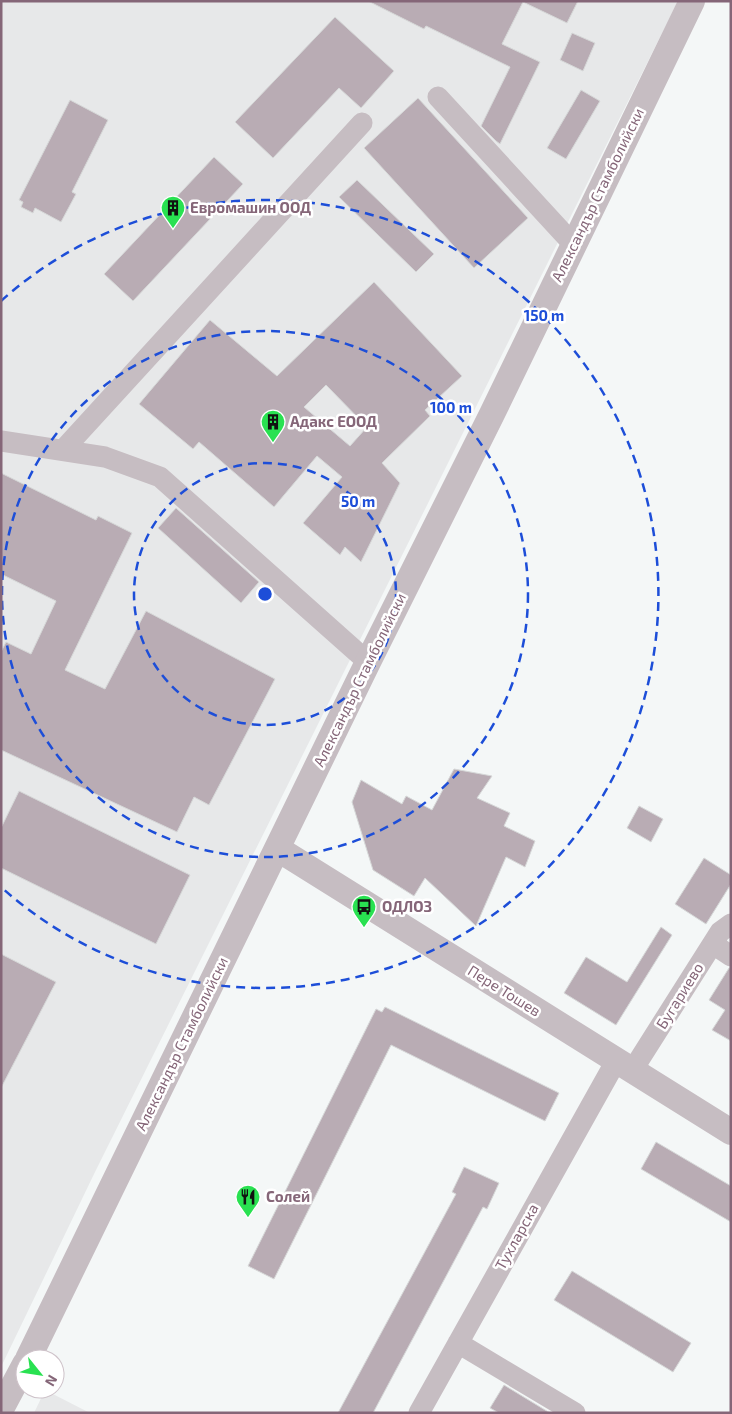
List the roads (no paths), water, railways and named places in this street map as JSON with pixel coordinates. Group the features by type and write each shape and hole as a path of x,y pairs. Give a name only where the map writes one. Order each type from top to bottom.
{"street":[{"name":"Александър Стамболийски","path":"33,1349 692,1"},
{"path":"438,97 574,245"},
{"path":"63,450 362,123"},
{"path":"1,441 105,457 160,478 368,662"},
{"name":"Пере Тошев","path":"278,849 731,1132"},
{"name":"Бугариево","path":"624,1066 720,932 731,924"},
{"path":"712,944 731,956"},
{"name":"Тухларска","path":"419,1413 458,1343 624,1066"},
{"path":"458,1343 575,1413"},
{"path":"1,1409 15,1383"}],"place":[{"name":"Евромашин ООД","path":"173,229"},
{"name":"Адакс ЕООД","path":"273,443"},
{"name":"ОДЛОЗ","path":"364,928"},
{"name":"Солей","path":"248,1218"}]}
